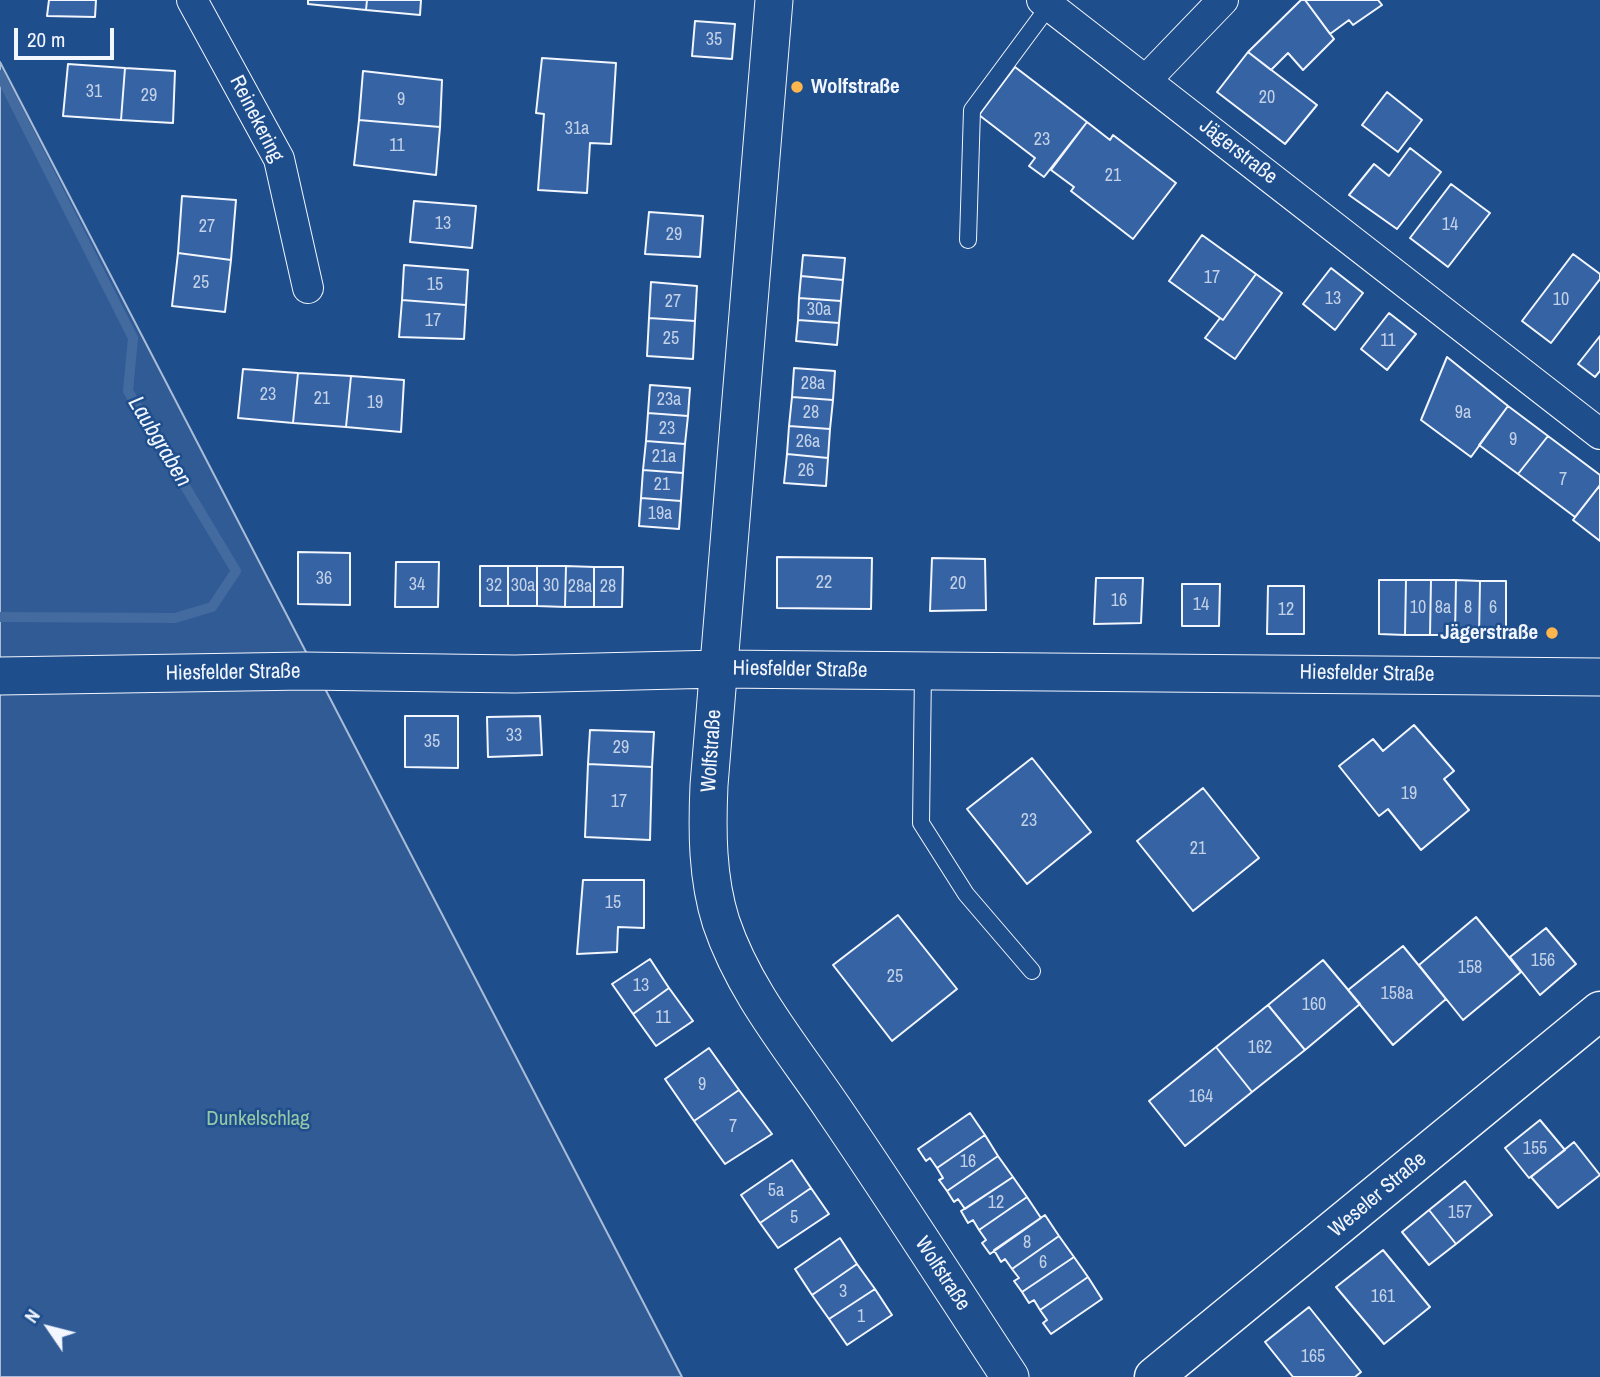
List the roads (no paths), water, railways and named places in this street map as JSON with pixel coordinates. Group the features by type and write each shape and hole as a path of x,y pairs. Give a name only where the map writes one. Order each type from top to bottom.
{"main road":[{"name":"Weseler Straße","path":"1154,1377 1600,1011"}],"street":[{"name":"Reinekering","path":"192,0 279,159 308,288"},
{"name":"Wolfstraße","path":"774,0 707,824 714,892 721,921 751,988 1010,1377"},
{"path":"1146,80 1223,0"},
{"name":"Jägerstraße","path":"1052,4 1600,434"},
{"name":"Hiesfelder Straße","path":"0,676 305,671 515,674 718,668 1600,677"}],"lane":[{"path":"968,240 972,110 1052,4"},
{"path":"923,672 921,823 966,894 1032,971"}],"waterway":[{"name":"Laubgraben","path":"0,75 133,338 128,391 236,571 212,607 175,618 0,617"}],"place":[{"name":"Wolfstraße","path":"797,87"},
{"name":"Jägerstraße","path":"1552,633"}],"park label":[{"name":"Dunkelschlag","path":"258,1119"}]}
